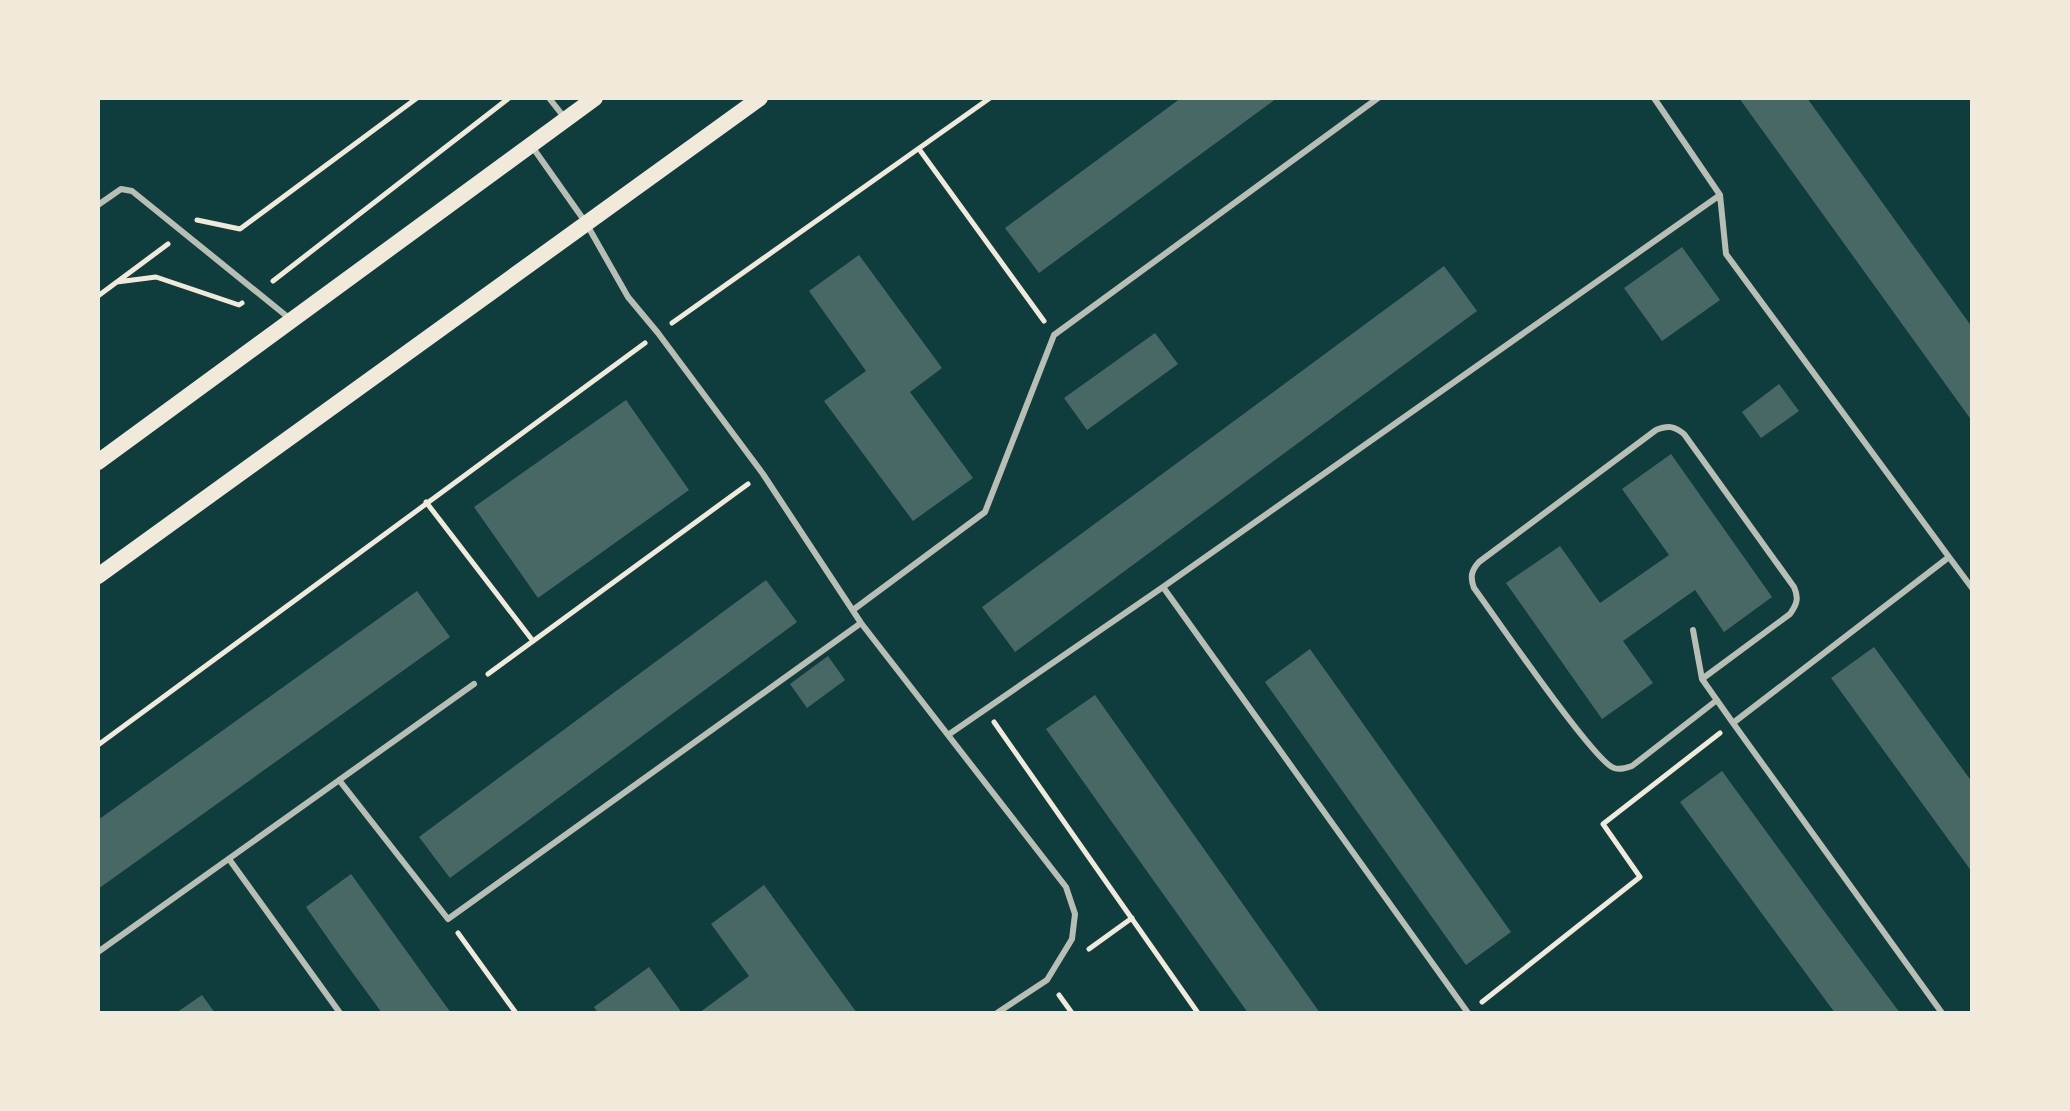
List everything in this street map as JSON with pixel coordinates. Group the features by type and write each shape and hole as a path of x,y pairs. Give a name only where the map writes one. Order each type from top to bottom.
{"main road":[{"path":"98,462 595,98"},
{"path":"98,576 760,98"}],"lane":[{"path":"549,98 566,119"},
{"path":"853,610 985,512 1054,335 1378,98"},
{"path":"1654,98 1720,195 1726,254 1972,588"},
{"path":"531,145 586,223 628,297 763,474 861,623 1066,887 1075,914 1072,939 1047,980 997,1013"},
{"path":"98,205 121,189 132,191 292,320"},
{"path":"948,735 1720,195"},
{"path":"1702,679 1790,614 1798,595 1684,434 1676,427 1666,426 1656,430 1479,562 1473,569 1471,579 1474,588 1589,745 1614,768 1632,766 1717,700"},
{"path":"1733,723 1949,557"},
{"path":"1163,587 1468,1013"},
{"path":"339,780 448,919 861,623"},
{"path":"1693,630 1702,679 1942,1013"},
{"path":"98,952 474,684"},
{"path":"229,859 340,1013"}],"path":[{"path":"98,296 199,219 240,229 417,98"},
{"path":"117,282 156,277 239,305 509,98"},
{"path":"98,745 658,333 990,98"},
{"path":"919,149 1054,335"},
{"path":"474,684 763,474"},
{"path":"426,502 533,641"},
{"path":"986,710 1198,1013"},
{"path":"1481,1003 1640,877 1603,824 1733,723"},
{"path":"448,919 516,1013"}],"building":[{"path":"1181,98 1277,98 1039,273 1005,228"},
{"path":"1739,98 1807,98 1972,327 1972,421"},
{"path":"1682,247 1720,300 1662,341 1624,288"},
{"path":"859,255 942,368 910,392 973,478 913,521 824,401 866,371 809,291"},
{"path":"1444,266 1477,311 1015,652 982,607"},
{"path":"1155,333 1178,364 1087,430 1064,398"},
{"path":"1779,384 1799,411 1761,438 1742,412"},
{"path":"626,400 689,490 538,598 474,507"},
{"path":"1671,454 1772,597 1724,632 1695,590 1623,641 1653,683 1602,719 1506,583 1560,546 1600,603 1669,555 1622,489"},
{"path":"766,580 797,622 450,878 419,837"},
{"path":"417,591 450,637 98,889 98,820"},
{"path":"1874,647 1972,782 1972,872 1831,678"},
{"path":"1310,649 1511,932 1466,965 1265,682"},
{"path":"828,656 845,680 807,708 790,684"},
{"path":"1095,695 1320,1013 1248,1013 1046,729"},
{"path":"1722,771 1900,1013 1835,1013 1680,802"},
{"path":"351,874 451,1013 382,1013 336,950 306,907"},
{"path":"764,885 857,1013 699,1013 749,976 711,924"},
{"path":"649,967 682,1013 598,1013 594,1007"},
{"path":"202,995 215,1013 176,1013"}]}
